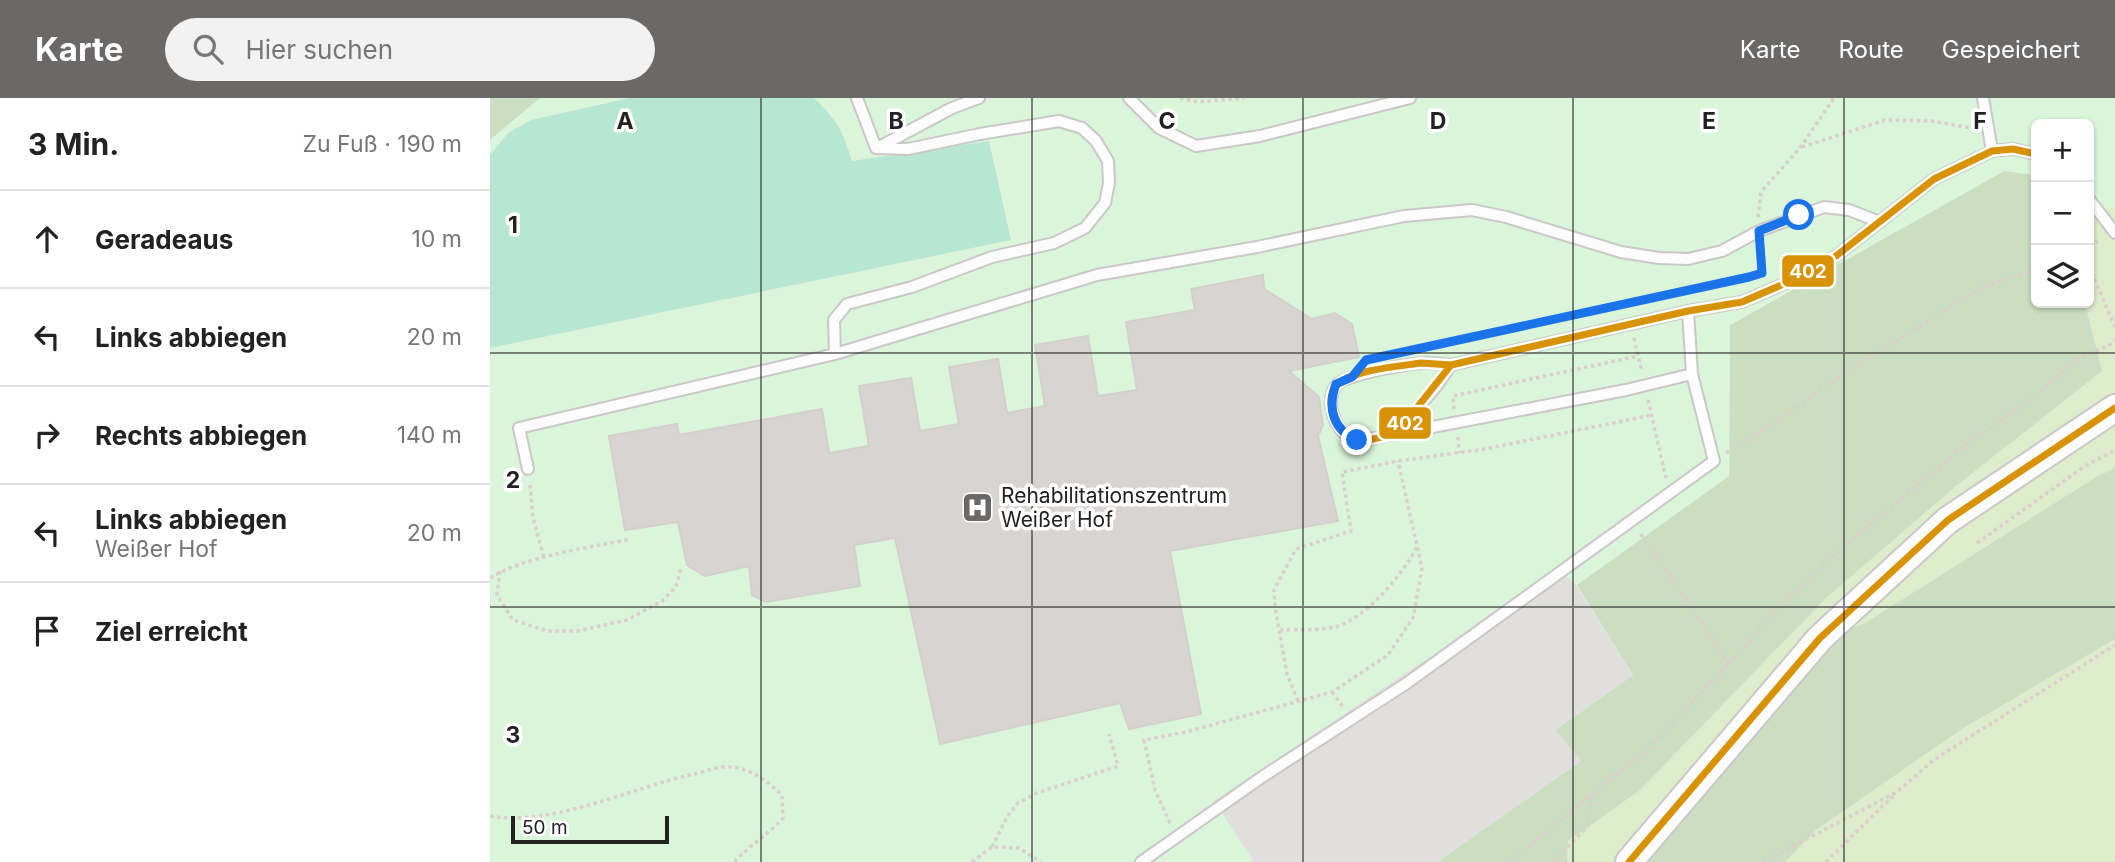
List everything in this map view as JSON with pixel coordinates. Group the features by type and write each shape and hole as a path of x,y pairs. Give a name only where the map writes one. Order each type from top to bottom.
{"street":[{"path":"1629,862 1820,638 1948,520 2115,408"}],"lane":[{"path":"857,98 876,148"},
{"path":"876,148 952,108 979,98"},
{"path":"1129,98 1159,128 1196,146 1260,136 1410,98"},
{"path":"1983,98 1992,151"},
{"path":"835,354 834,320 847,304 912,287 992,257 1054,243 1086,228 1105,202 1109,183 1108,161 1096,141 1082,128 1059,121 908,149 876,148"},
{"path":"1692,374 1626,390 1357,440 1345,435 1337,426 1330,399 1336,384 1352,377 1427,362 1451,365 1688,311 1742,302 1786,283 1836,256 1934,179 1992,151 2012,149 2031,153"},
{"path":"2094,206 2115,233"},
{"path":"528,469 519,428 835,354 1097,275 1257,247 1404,216 1472,210 1506,217 1620,252 1688,259 1722,251 1759,231 1824,207 1849,210 1880,222"},
{"path":"1142,862 1262,777 1407,683 1714,461 1692,374 1688,311"},
{"path":"1395,434 1451,365"}],"path":[{"path":"1180,98 1198,103 1244,98"},
{"path":"1418,349 1762,273 1758,213 1761,192 1800,148 1834,98"},
{"path":"1800,148 1885,120 1932,121 1987,131"},
{"path":"2091,245 2098,241"},
{"path":"1714,461 1790,413 1829,383 1981,288 2031,271"},
{"path":"2094,278 2115,327"},
{"path":"1511,862 1645,751 1777,609 1871,524 1969,442 2028,401 2080,357 2108,346 2115,340"},
{"path":"1459,453 1453,396 1638,356"},
{"path":"1298,701 1287,674 1274,590 1296,549 1351,531 1342,472 1459,453 1651,415"},
{"path":"1977,543 2085,466 2115,450"},
{"path":"1176,838 1155,790 1144,740 1186,732 1332,692 1388,655 1413,618 1422,568 1398,461"},
{"path":"528,469 533,518 544,558"},
{"path":"1632,520 1729,663"},
{"path":"490,578 500,571 544,558 630,539"},
{"path":"1280,630 1336,626 1355,616 1378,599 1417,548"},
{"path":"500,571 497,594 513,620 547,631 579,631 626,620 662,601 676,587 681,569"},
{"path":"1826,862 1897,792 1936,759 2115,645"},
{"path":"972,862 992,847 1007,817 1018,803 1037,793 1118,766 1109,734"},
{"path":"490,816 507,820 573,809 683,776 730,766 763,778 782,795 783,818 734,862"},
{"path":"1762,862 1897,792"},
{"path":"1553,862 1588,826 1592,794"},
{"path":"992,847 1019,848 1041,862"}],"green space":[{"path":"490,98 540,98 490,140"},
{"path":"540,98 630,98 531,120 508,133 490,155 490,140"},
{"path":"630,98 814,98 838,126 852,161 989,141 1011,240 490,348 490,155 508,133 531,120"},
{"path":"814,98 2115,98 2115,207 2094,210 2094,119 2031,119 2031,174 2004,171 1730,325 1729,476 1577,585 1633,675 1555,730 1581,761 1437,862 490,862 490,348 1011,240 989,141 852,161 838,126"},
{"path":"2004,171 2031,174 2031,308 2086,308 2102,371 1956,486 1825,599 1639,791 1568,841 1567,862 1437,862 1580,761 1555,730 1633,675 1576,585 1729,476 1730,325"},
{"path":"2115,207 2115,468 2096,477 1865,623 1797,648 1614,862 1567,862 1568,841 1639,791 1825,599 1956,486 2102,371 2086,308 2094,308 2094,210"},
{"path":"2115,468 2115,639 1962,729 1816,830 1785,862 1614,862 1797,648 1865,623 2096,477"},
{"path":"2115,639 2115,862 1785,862 1816,830 1962,729"}],"shaded area":[{"path":"1560,570 1576,585 1633,675 1555,730 1581,761 1437,862 1254,862 1214,801"}],"building":[{"name":"Rehabilitationszentrum Weißer Hof","path":"1263,275 1264,289 1312,319 1335,313 1352,324 1359,357 1289,371 1319,397 1323,425 1318,436 1338,521 1170,551 1201,714 1129,729 1120,703 940,744 895,538 854,545 860,586 766,602 752,595 749,566 705,576 687,565 678,522 625,530 609,436 677,424 679,435 822,409 829,453 869,446 859,386 911,378 920,431 959,424 949,367 998,359 1007,413 1045,406 1035,345 1088,336 1098,396 1137,390 1126,322 1195,310 1191,289"}],"transit line":[{"name":"402","path":"1451,365 1688,311 1742,302 1786,283 1836,256 1934,179 1992,151 2013,149 2031,153"},
{"name":"402","path":"1421,363 1451,365 1396,434 1359,440 1351,437 1338,425 1331,408 1333,391 1338,384 1365,372 1421,363"},
{"name":"402","path":"1629,862 1820,638 1948,520 2115,408"}],"place":[{"name":"Rehabilitationszentrum Weißer Hof","path":"978,508"}],"route":[{"path":"1357,440 1345,435 1337,426 1330,399 1336,384 1352,377 1366,360 1762,273 1759,231 1799,215"}]}
